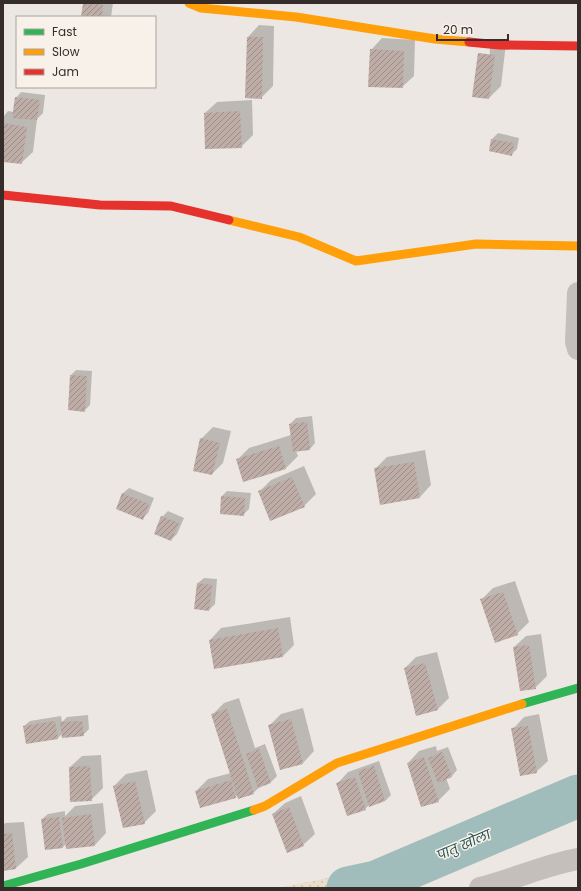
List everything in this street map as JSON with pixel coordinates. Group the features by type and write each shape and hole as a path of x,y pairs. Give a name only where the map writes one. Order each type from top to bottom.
{"street":[{"path":"189,3 201,8 296,17 435,39 499,45 578,46"},
{"path":"3,195 100,205 171,206 299,237 356,261 476,244 578,246"},
{"path":"578,293 576,342 578,349"},
{"path":"3,886 81,864 265,806 337,763 506,708 578,688"},
{"path":"480,888 535,870 578,859"}],"sand":[{"path":"578,777 578,819 434,876 390,888 279,888 394,864 483,826"}],"building":[{"path":"83,3 103,3 102,16 81,16"},
{"path":"247,37 263,37 262,99 245,98"},
{"path":"370,49 404,51 403,88 368,87"},
{"path":"478,53 495,55 489,99 472,97"},
{"path":"15,97 40,100 37,120 12,118"},
{"path":"240,111 242,148 205,149 204,113"},
{"path":"3,123 27,127 22,164 3,162"},
{"path":"491,139 514,143 512,156 489,151"},
{"path":"70,375 87,376 85,412 68,410"},
{"path":"307,422 310,450 293,452 289,424"},
{"path":"200,438 220,443 212,475 193,471"},
{"path":"279,446 286,469 243,482 236,459"},
{"path":"414,462 420,498 380,505 374,468"},
{"path":"292,477 305,507 270,521 258,491"},
{"path":"122,493 149,504 143,520 116,509"},
{"path":"221,496 245,498 244,516 220,514"},
{"path":"161,516 179,523 171,541 154,534"},
{"path":"197,583 212,585 209,611 194,609"},
{"path":"503,592 518,635 495,643 480,599"},
{"path":"278,628 283,657 214,669 209,640"},
{"path":"529,645 536,689 520,691 513,647"},
{"path":"425,663 438,710 416,716 404,668"},
{"path":"227,709 254,794 238,799 211,714"},
{"path":"291,719 303,764 280,770 268,725"},
{"path":"55,721 58,739 26,744 23,726"},
{"path":"82,721 84,736 62,738 60,722"},
{"path":"528,726 537,773 520,776 511,728"},
{"path":"259,749 271,783 258,788 246,754"},
{"path":"442,752 452,777 438,783 428,758"},
{"path":"424,757 439,802 421,807 407,763"},
{"path":"90,766 92,801 70,802 69,767"},
{"path":"374,766 385,801 369,807 358,771"},
{"path":"355,777 366,810 347,816 336,783"},
{"path":"231,780 236,798 200,808 195,791"},
{"path":"135,781 145,824 123,828 113,786"},
{"path":"289,807 304,846 287,853 272,814"},
{"path":"91,814 95,846 66,849 62,818"},
{"path":"59,817 63,848 45,850 41,819"},
{"path":"12,833 16,869 3,871 3,834"}],"waterway":[{"name":"पातु खोला","path":"348,888 376,882 578,796"}],"traffic: fast":[{"path":"522,704 578,688"},
{"path":"3,886 81,864 254,810"}],"traffic: slow":[{"path":"189,3 201,8 296,17 435,39 469,42"},
{"path":"229,220 299,237 356,261 476,244 578,246"},
{"path":"254,810 265,806 337,763 522,704"}],"traffic: jam":[{"path":"469,42 499,45 578,46"},
{"path":"3,195 100,205 171,206 229,220"}]}
